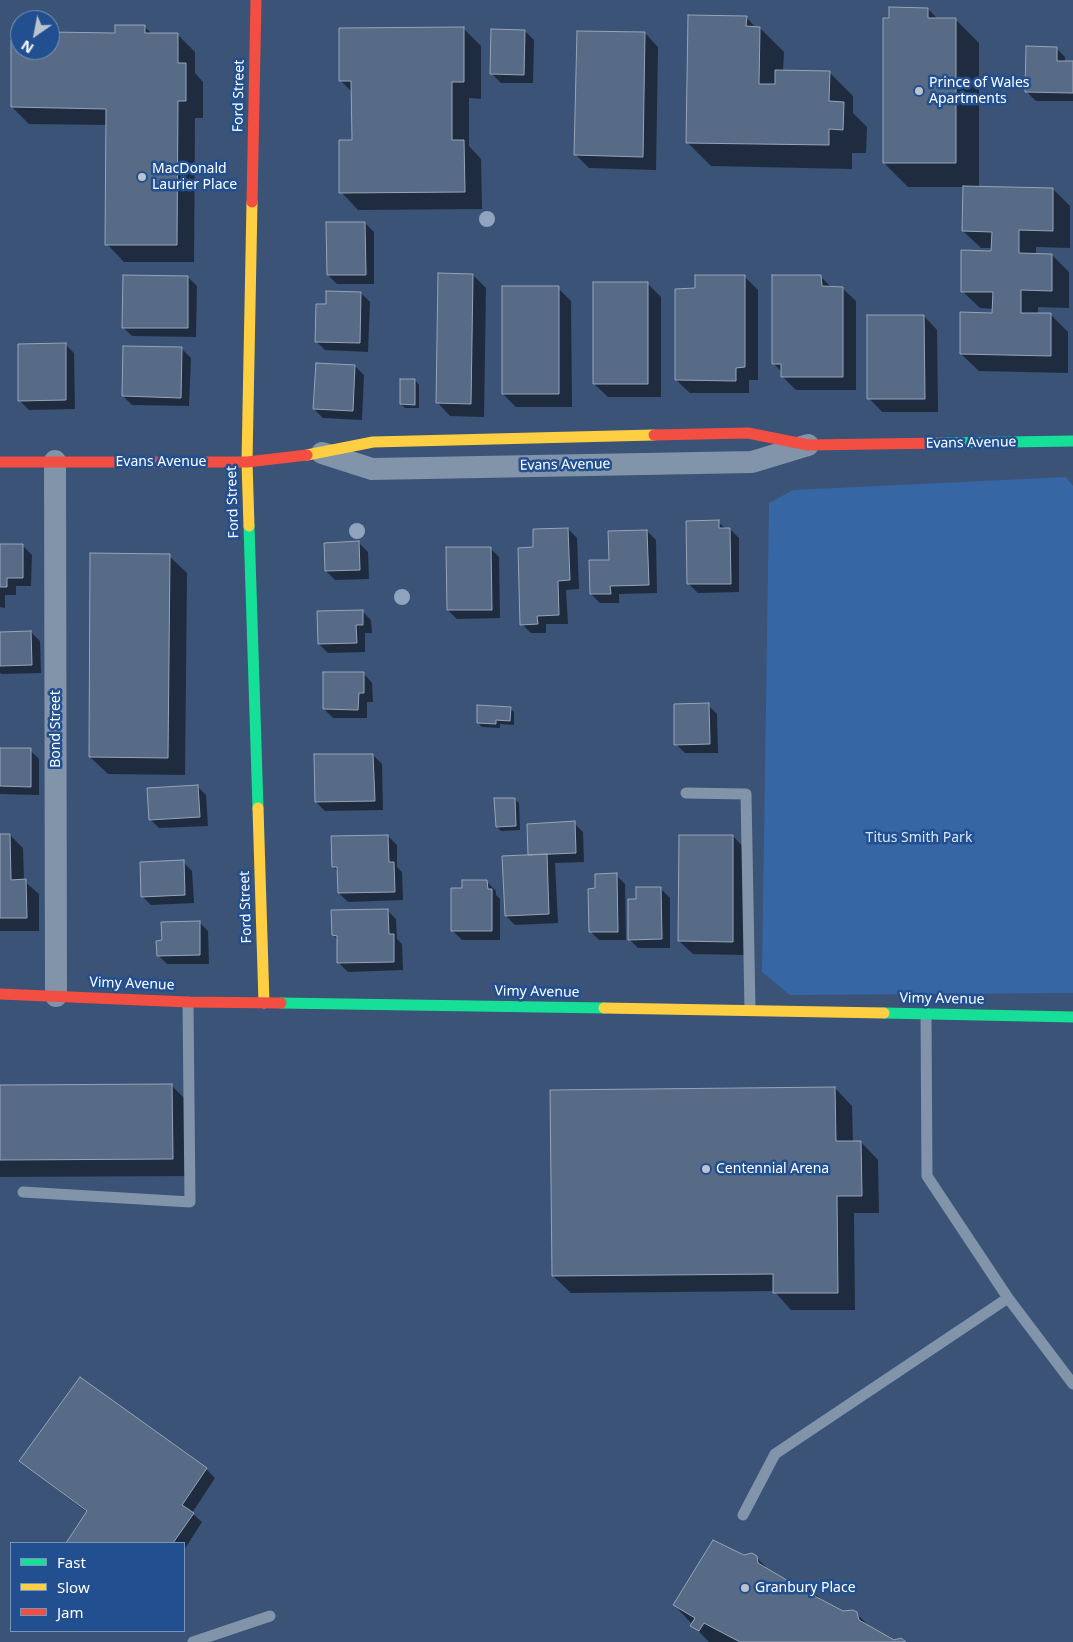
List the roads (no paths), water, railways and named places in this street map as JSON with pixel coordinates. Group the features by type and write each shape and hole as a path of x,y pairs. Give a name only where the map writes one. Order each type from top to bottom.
{"street":[{"name":"Ford Street","path":"256,0 247,462 264,1003"},
{"name":"Evans Avenue","path":"0,462 247,462 322,453 372,469 752,462 808,446 1073,441"},
{"name":"Bond Street","path":"55,461 56,996"},
{"name":"Vimy Avenue","path":"0,994 188,1002 750,1010 1073,1017"}],"lane":[{"path":"686,793 746,794 750,1010"},
{"path":"23,1192 190,1202 188,1002"},
{"path":"926,1013 927,1176 1008,1298 1073,1384"},
{"path":"743,1515 775,1454 1008,1298"},
{"path":"193,1642 270,1616"}],"place":[{"name":"Prince of Wales Apartments","path":"919,91"},
{"name":"MacDonald Laurier Place","path":"142,177"},
{"name":"Centennial Arena","path":"706,1169"},
{"name":"Granbury Place","path":"745,1588"}],"park label":[{"name":"Titus Smith Park","path":"919,838"}]}
